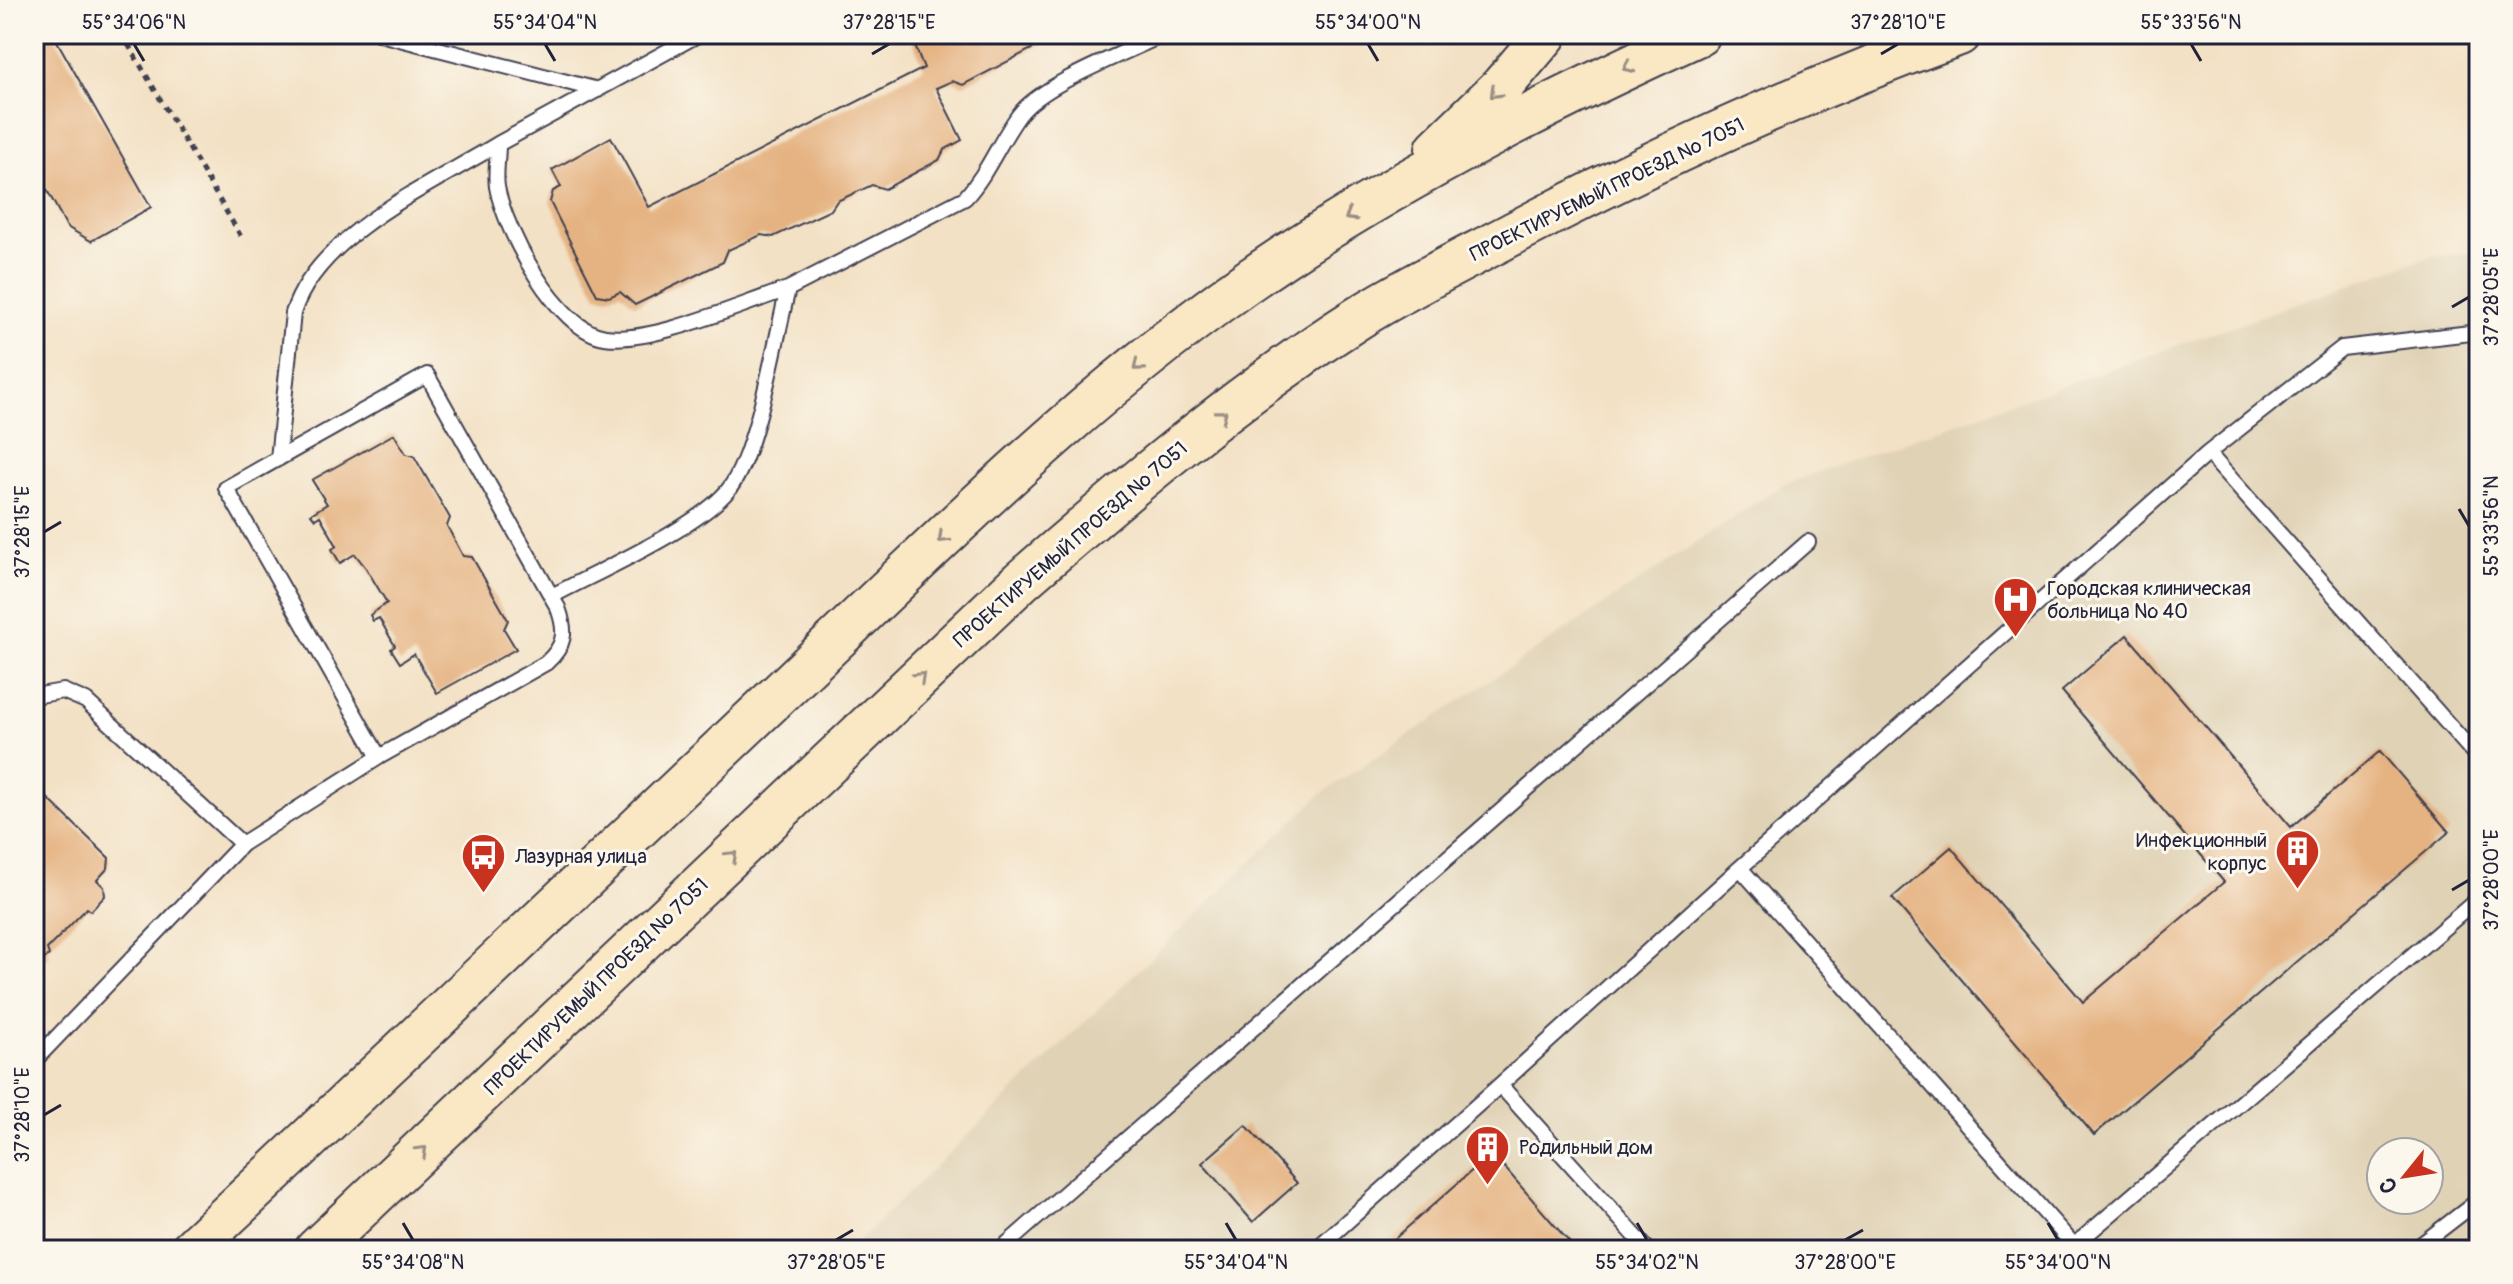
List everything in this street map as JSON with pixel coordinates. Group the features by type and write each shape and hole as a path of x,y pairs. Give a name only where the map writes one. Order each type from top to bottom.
{"main road":[{"path":"1404,182 1501,87 1546,34"},
{"path":"191,1250 966,516 1084,411 1176,335 1247,283 1404,182 1598,80 1699,34"},
{"name":"ПРОЕКТИРУЕМЫЙ ПРОЕЗД № 7051","path":"316,1250 1020,582 1140,478 1255,389 1360,317 1578,200 1785,102 1959,34"},
{"path":"337,1250 365,1205"}],"lane":[{"path":"380,34 598,90"},
{"path":"278,459 293,313 299,293 313,272 356,231 498,144 699,34"},
{"path":"498,144 497,186 509,228 537,278 573,321 602,337 643,336 788,289 965,198 980,182 1020,114 1041,94 1164,34"},
{"path":"552,596 695,519 730,488 748,450 788,289"},
{"path":"1315,1250 2208,453 2342,348 2479,332"},
{"path":"34,1061 242,844 379,757 557,653 564,641 564,624 552,596 427,375 226,488 379,757"},
{"path":"2208,453 2479,759"},
{"path":"1000,1250 1808,542"},
{"path":"34,696 63,691 86,701 242,844"},
{"path":"1740,868 2074,1248 2479,898"},
{"path":"1500,1085 1648,1250"},
{"path":"2414,1250 2479,1200"}],"path":[{"path":"122,34 243,240"}],"shaded area":[{"name":"Городская клиническая больница № 40","path":"2479,253 2479,1250 849,1250 1321,794 1784,484 2431,256"}],"building":[{"path":"34,34 53,34 151,207 91,241 67,227 34,166"},
{"path":"566,34 623,34 609,45"},
{"path":"910,34 1060,34 963,85 952,81 936,88 962,140 944,150 939,160 885,189 872,185 837,201 831,210 773,237 761,235 728,250 723,262 635,305 620,292 609,297 597,295 550,202 553,191 561,187 552,170 611,137 649,207 924,68"},
{"path":"394,434 406,454 414,456 450,518 447,526 463,556 472,557 508,620 504,629 516,649 437,693 414,654 400,663 391,649 395,646 379,618 373,621 370,615 387,603 366,568 355,554 340,563 332,549 337,546 320,516 315,519 311,514 327,504 312,480"},
{"name":"Инфекционный корпус","path":"2127,635 2291,827 2380,751 2449,832 2094,1135 1892,898 1951,847 2083,1002 2224,882 2062,691"},
{"path":"34,785 109,858 108,868 97,880 104,887 105,896 91,911 87,908 47,949 49,955 34,968"},
{"path":"1246,1125 1297,1183 1253,1222 1202,1163"},
{"name":"Родильный дом","path":"1492,1153 1576,1250 1382,1250 1417,1219"}],"place":[{"name":"Городская клиническая больница № 40","path":"2016,639"},
{"name":"Инфекционный корпус","path":"2298,890"},
{"name":"Лазурная улица","path":"484,895"},
{"name":"Родильный дом","path":"1488,1186"}]}
